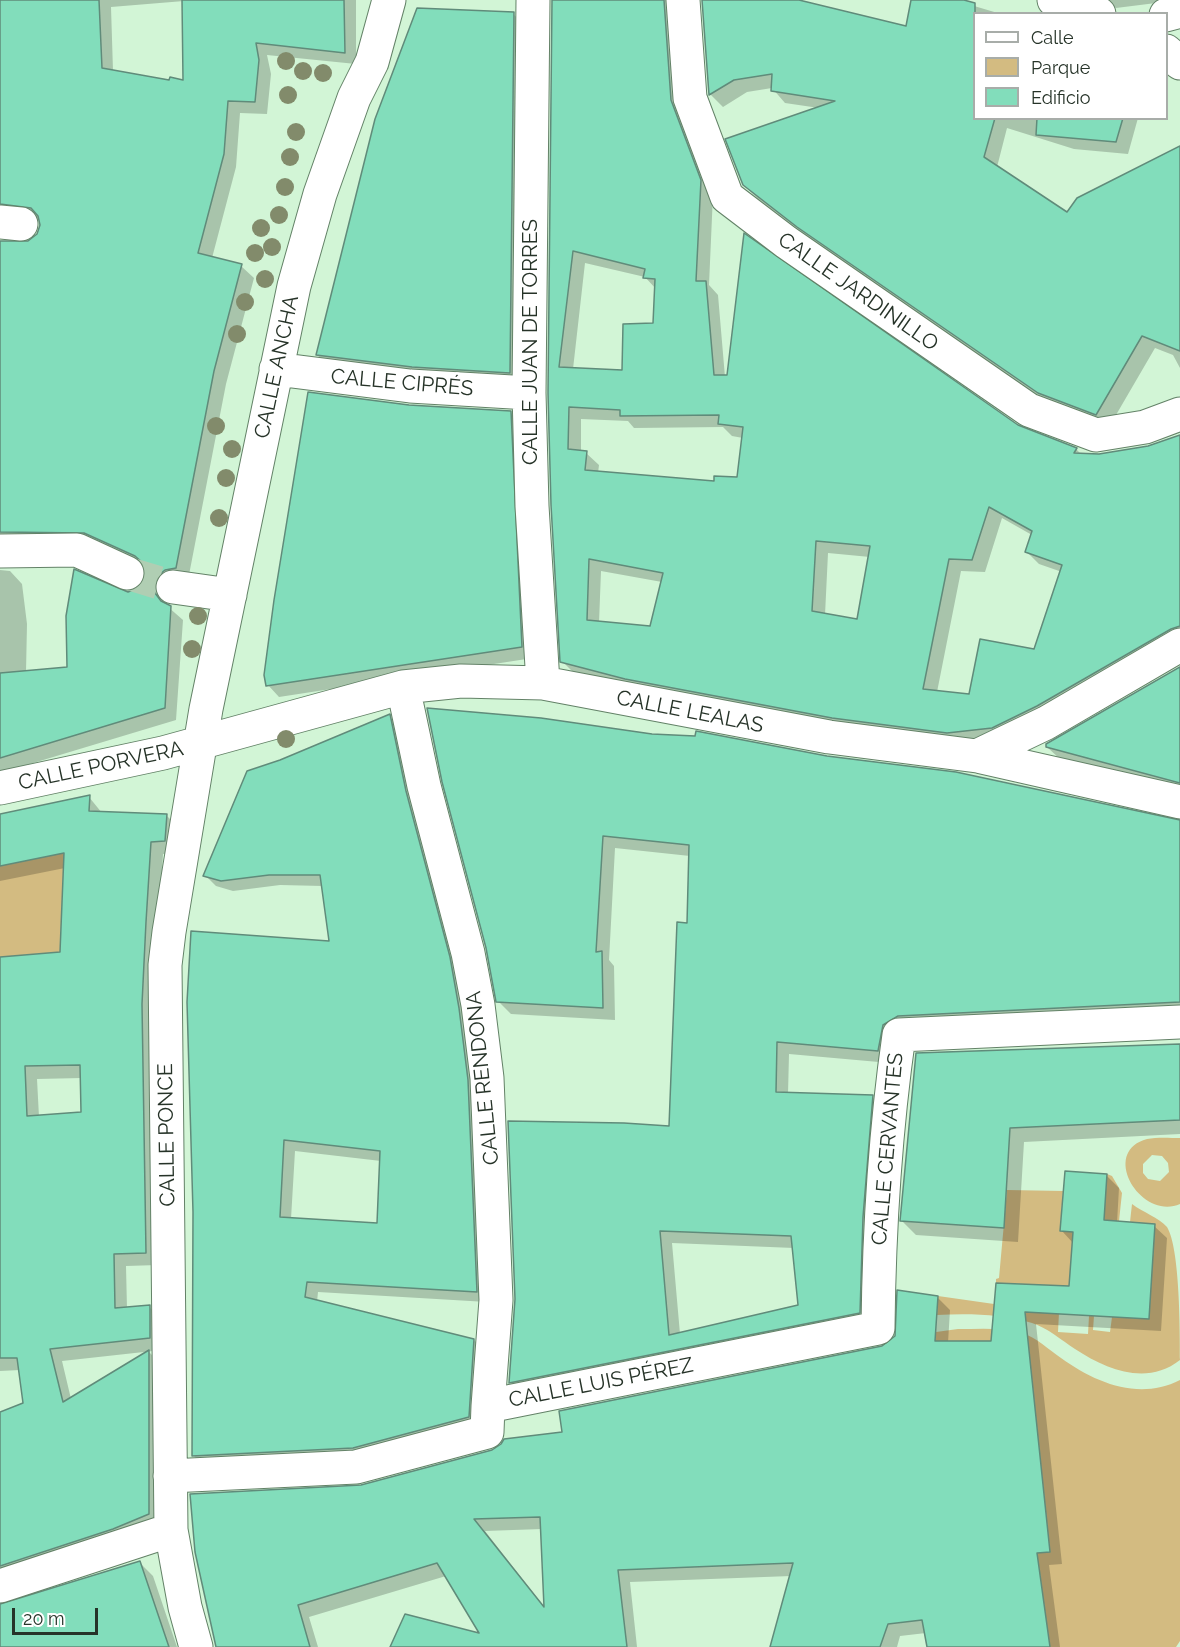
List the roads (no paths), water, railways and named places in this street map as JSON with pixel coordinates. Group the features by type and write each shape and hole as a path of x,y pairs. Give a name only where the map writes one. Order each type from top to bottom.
{"street":[{"name":"CALLE ANCHA","path":"201,743 276,369 305,240 354,98 372,62 389,0"},
{"name":"CALLE JUAN DE TORRES","path":"533,0 529,393 543,683"},
{"name":"CALLE JARDINILLO","path":"683,0 690,98 727,197 786,242 1029,410 1096,435 1145,427 1180,414"},
{"path":"1054,0 1093,12"},
{"path":"1168,52 1180,63"},
{"name":"CALLE CIPRÉS","path":"276,369 411,386 529,393"},
{"path":"0,551 77,550 127,573"},
{"path":"173,587 230,595"},
{"path":"977,756 1046,723 1180,645"},
{"name":"CALLE LEALAS","path":"201,743 404,687 461,681 543,683 748,723 977,756 1180,802"},
{"name":"CALLE RENDONA","path":"404,687 424,786 468,953 478,1005 486,1068 496,1290 488,1406"},
{"name":"CALLE PORVERA","path":"0,788 201,743"},
{"name":"CALLE PONCE","path":"196,1647 185,1607 171,1530 165,965 201,743"},
{"name":"CALLE CERVANTES","path":"878,1328 879,1255 889,1107 899,1035 1180,1022"},
{"name":"CALLE LUIS PÉREZ","path":"170,1476 356,1467 487,1432 488,1406 878,1328"},
{"path":"0,1586 171,1530"}],"tunnel":[{"path":"127,573 173,587"}]}
